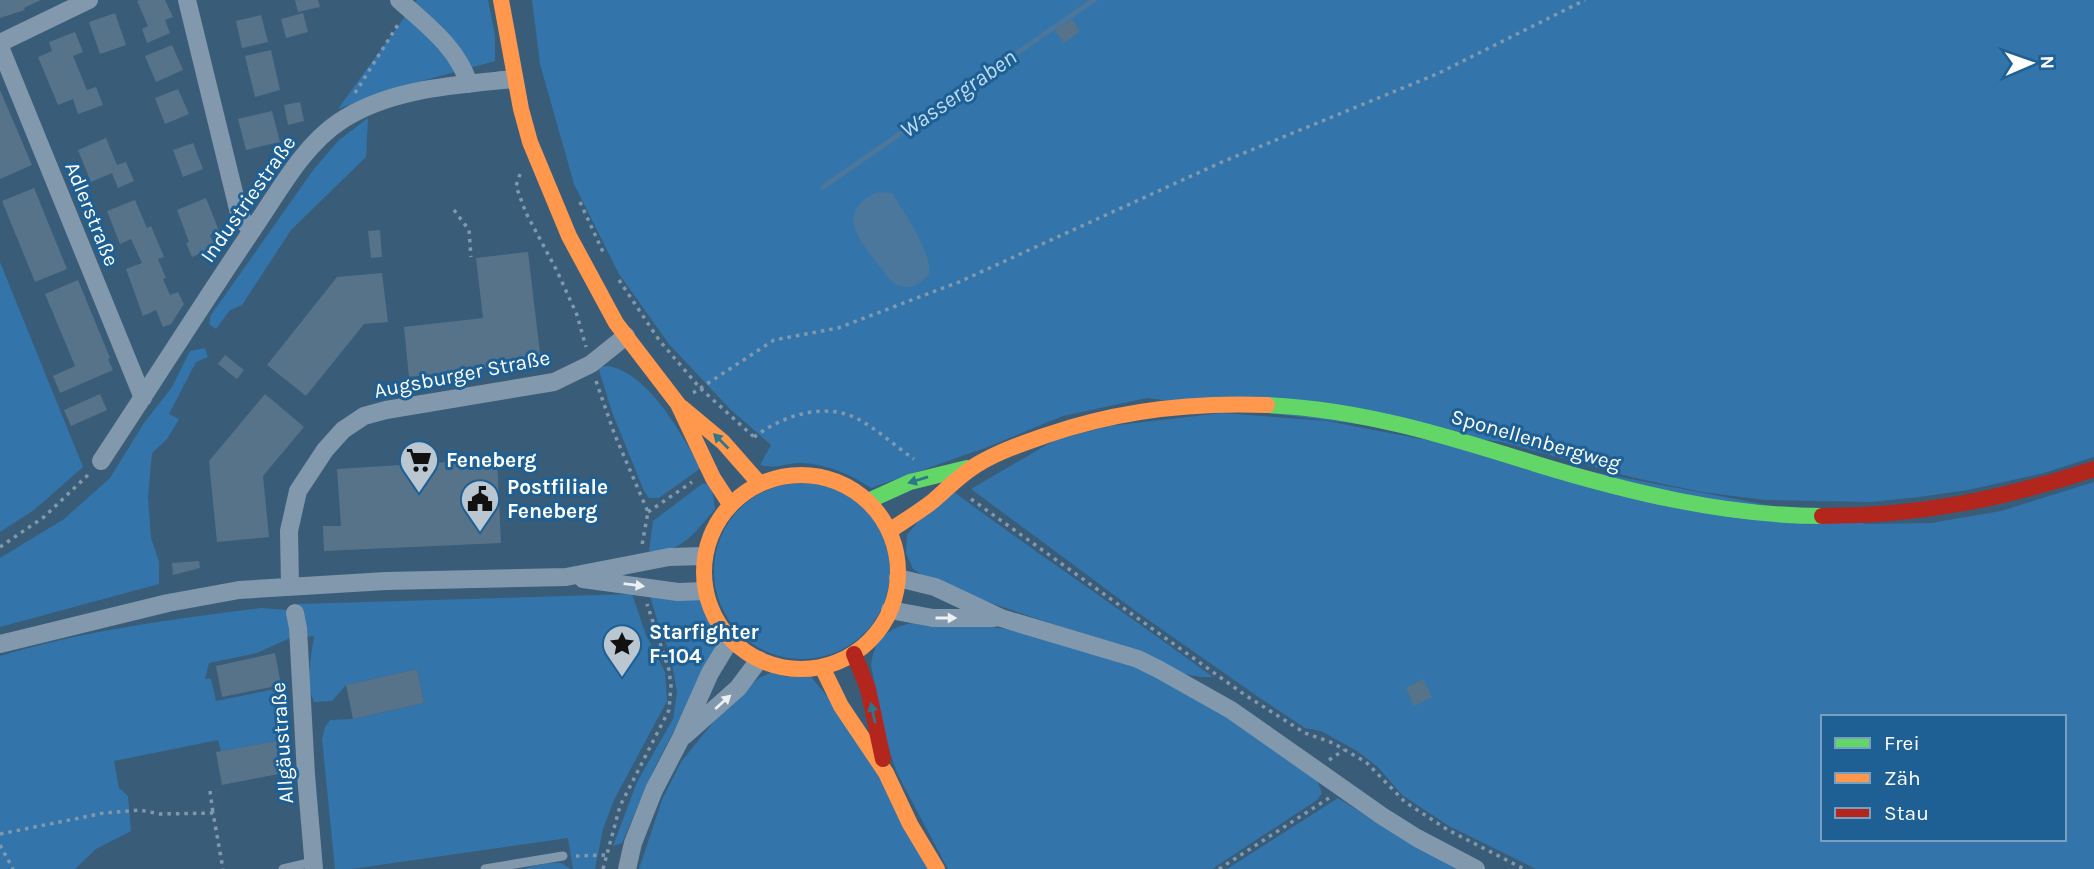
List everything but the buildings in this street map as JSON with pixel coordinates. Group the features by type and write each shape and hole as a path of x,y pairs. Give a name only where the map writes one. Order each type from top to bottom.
{"street":[{"path":"0,45 89,0"},
{"path":"187,0 240,217 252,231"},
{"path":"501,0 514,79 530,142 569,236 626,336 678,404 713,478 730,504"},
{"path":"403,4 445,42 457,57 469,84"},
{"name":"Adlerstraße","path":"0,45 143,398"},
{"name":"Industriestraße","path":"101,461 252,231 308,151 334,126 380,102 420,92 514,79"},
{"name":"Augsburger Straße","path":"290,585 288,538 298,491 343,430 365,416 386,410 554,382 591,364 626,336"},
{"path":"678,404 708,427 759,483"},
{"name":"Sponellenbergweg","path":"869,501 910,482 971,468 1032,439 1099,419 1160,408 1214,404 1263,404 1365,417 1433,432 1538,464 1649,493 1750,511 1855,516 1914,511 2010,495 2094,469"},
{"name":"Sponellenbergweg","path":"889,531 925,507 971,468"},
{"path":"810,474 828,478 852,489 869,501 889,531 897,554 898,578 890,610 880,629 866,645 854,654 822,667 797,669 782,668 759,660 730,640 711,610 705,591 704,556 716,524 730,504 759,483 790,475 810,474"},
{"path":"566,577 669,557 704,556"},
{"path":"0,645 168,603 239,590 290,585 566,577 678,592 705,591"},
{"path":"898,578 935,587 1001,618 1138,659 1160,670 1231,710 1343,790 1417,838 1476,869"},
{"path":"890,610 933,618 1001,618"},
{"name":"Allgäustraße","path":"295,613 314,866"},
{"path":"627,869 633,843 654,790 710,673 730,640"},
{"path":"854,654 868,690 886,773"},
{"path":"681,738 737,688 759,660"},
{"path":"822,667 841,706 886,773 910,824 937,869"}],"lane":[{"path":"485,869 563,856"},
{"path":"283,869 314,866"}],"path":[{"path":"678,404 774,340 838,328 959,282 1222,162 1437,74 1585,0"},
{"path":"334,126 403,4"},
{"path":"516,186 526,213 577,315 587,349"},
{"path":"577,197 607,259"},
{"path":"454,210 469,230 471,257"},
{"path":"612,271 659,340 700,388 754,437"},
{"path":"595,376 614,433 648,512 641,555"},
{"path":"748,442 770,425 794,416 834,412 856,418 914,459"},
{"path":"0,547 44,517 101,461"},
{"path":"648,512 702,475"},
{"path":"971,499 1245,695 1305,733 1334,743 1366,762 1405,802 1448,830 1524,869"},
{"path":"603,869 620,806 668,710 671,686 668,670 644,592"},
{"path":"1219,869 1343,790"},
{"path":"209,791 223,869"},
{"path":"0,834 104,813 140,810 160,814 213,813"},
{"path":"0,845 13,869"},
{"path":"563,856 606,855"}],"shaded area":[{"path":"417,0 488,0 495,35 495,61 400,87 338,109"},
{"path":"532,0 2094,0 2094,457 2044,473 1968,490 1919,497 1871,502 1765,500 1702,492 1631,477 1502,442 1147,398 1063,416 985,448 871,488 847,474 821,466 803,463 772,467 760,465 771,445 730,409 669,344 619,274 574,184 540,64"},
{"path":"368,118 366,157 291,230 242,305 230,310 216,329 209,324 211,315 314,169 338,141"},
{"path":"877,192 892,193 926,254 929,274 913,286 901,286 893,282 857,234 854,216 857,208"},
{"path":"0,262 83,467 34,510 0,532"},
{"path":"205,348 208,357 196,362 169,414 179,419 167,439 152,453 148,497 151,538 159,562 159,584 0,627 0,558 64,519 110,478 144,423 172,387 190,351"},
{"path":"608,366 623,371 650,392 674,423 701,468 659,498 649,498 644,491 612,412 599,370"},
{"path":"1222,413 1327,421 1866,524 1931,523 2001,511 2094,482 2094,869 1536,869 1449,826 1402,795 1378,767 1357,751 1321,731 1305,728 1260,698 1137,612 971,489 1055,440 1109,426"},
{"path":"711,483 715,509 701,525 687,539 671,549 649,551 653,521 702,484"},
{"path":"802,483 836,489 865,508 884,537 890,571 884,605 865,634 836,653 802,659 768,653 739,634 720,605 714,571 720,537 739,508 768,489"},
{"path":"954,492 1213,677 1179,673 1084,635 936,584 913,569 906,553 907,535 921,518"},
{"path":"649,593 701,600 717,638 716,650 654,769 622,843 613,846 637,782 673,719 677,692 670,652 661,633"},
{"path":"632,594 646,635 665,672 667,701 614,800 603,829 595,869 573,869 568,838 351,869 335,869 322,739 325,727 330,720 353,719 424,703 417,669 346,685 332,701 314,702 309,678 314,636 303,637 298,604"},
{"path":"261,608 288,610 290,638 257,653 209,663 205,679 211,679 216,701 280,688 284,694 288,751 279,754 276,741 221,751 218,740 114,761 119,788 128,796 131,831 96,849 75,869 0,869 0,656 97,632"},
{"path":"925,621 1028,632 1132,664 1224,714 1317,780 1322,793 1317,800 1212,869 948,869 898,775 886,742 871,665 877,645 889,632"},
{"path":"770,673 788,677 811,677 832,702 936,869 639,869 662,800 681,762 729,703 759,678"},
{"path":"1338,798 1398,836 1457,869 1227,869"},
{"path":"561,863 571,869 521,869"}],"waterway":[{"name":"Wassergraben","path":"823,187 1094,0"}],"traffic: fast":[{"path":"1267,405 1370,418 1642,493 1750,512 1822,516"},
{"path":"868,501 910,482 967,468"}],"traffic: slow":[{"path":"501,0 521,109 530,142 569,236 616,323 678,404 713,478 730,504"},
{"path":"889,531 928,505 978,464 1003,451 1047,435 1101,419 1156,409 1267,405"},
{"path":"681,407 723,442 759,483"},
{"path":"801,475 838,482 870,503 891,535 898,572 891,609 870,641 838,662 801,669 764,662 732,641 711,609 704,572 711,535 732,503 764,482 801,475"},
{"path":"822,667 841,706 886,773 910,824 937,869"}],"traffic: jam":[{"path":"1822,516 1893,513 1960,504 2026,489 2094,469"},
{"path":"854,654 868,689 883,759"}],"place":[{"name":"Feneberg","path":"419,494"},
{"name":"Postfiliale Feneberg","path":"480,533"},
{"name":"Starfighter F-104","path":"622,678"}]}
